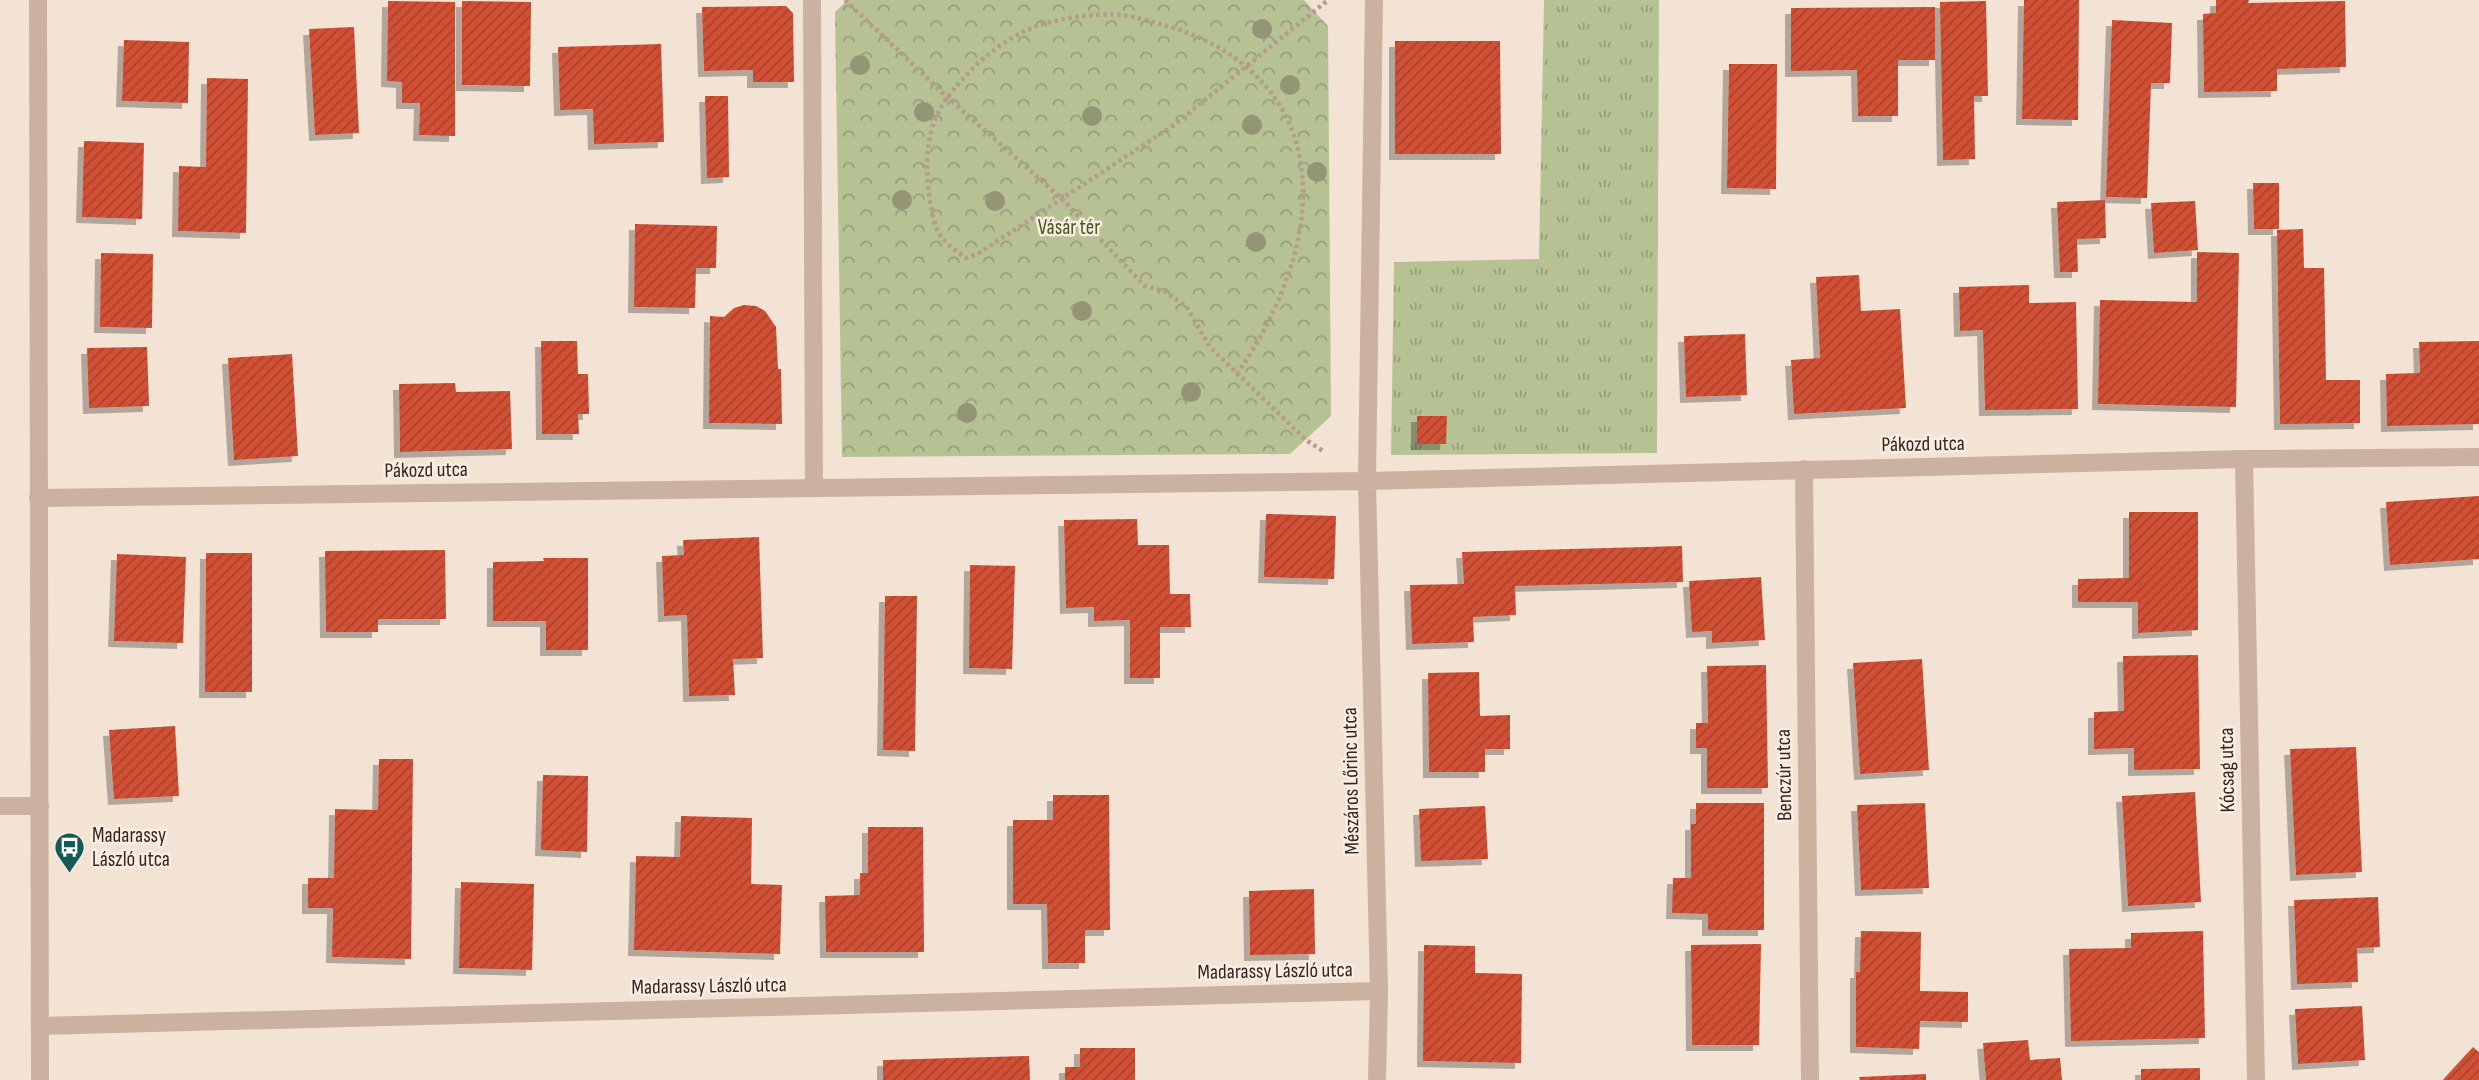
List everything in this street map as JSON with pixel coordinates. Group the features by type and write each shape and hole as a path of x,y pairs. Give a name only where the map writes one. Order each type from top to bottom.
{"street":[{"path":"38,0 40,1080"},
{"path":"812,0 814,487 1367,481 1374,0"},
{"name":"Pákozd utca","path":"1367,481 2244,459 2479,457"},
{"name":"Kócsag utca","path":"2244,459 2256,1080"},
{"name":"Benczúr utca","path":"1804,469 1810,1080"},
{"name":"Mészáros Lőrinc utca","path":"1367,481 1378,991 1377,1080"},
{"name":"Pákozd utca","path":"38,498 814,487"},
{"path":"0,806 40,806"},
{"name":"Madarassy László utca","path":"40,1026 1378,991"}],"path":[{"path":"845,0 946,96 1062,199 1145,286 1164,291 1186,306 1210,348 1306,439 1326,453"},
{"path":"1237,374 1273,313 1300,232 1304,191 1297,146 1283,110 1265,84 1246,65 1216,44 1174,27 1123,15 1086,15 1041,24 1010,40 979,62 946,96 934,119 928,145 926,178 937,231 952,248 966,258 979,253 1174,125 1246,65 1328,0"}],"green space":[{"name":"Vásár tér","path":"848,0 1304,0 1328,26 1331,416 1290,454 842,457 835,12"},
{"path":"1544,0 1659,0 1657,453 1391,455 1394,262 1539,259"}],"building":[{"path":"2024,0 2079,0 2078,120 2022,119"},
{"path":"2216,0 2249,0 2248,3 2345,1 2346,67 2277,69 2277,91 2204,92 2203,14 2216,13"},
{"path":"388,1 455,2 455,136 419,135 420,103 402,103 402,82 387,81"},
{"path":"462,1 531,2 530,86 462,85"},
{"path":"1986,1 1988,96 1974,96 1975,159 1943,160 1940,2"},
{"path":"786,6 793,13 794,82 753,82 753,70 704,71 702,7"},
{"path":"1935,7 1935,60 1898,60 1898,116 1858,116 1857,70 1791,71 1791,8"},
{"path":"2112,20 2172,23 2170,83 2151,83 2147,198 2106,197"},
{"path":"354,27 359,133 315,135 309,29"},
{"path":"124,40 189,42 188,103 122,101"},
{"path":"1395,41 1500,41 1501,154 1395,154"},
{"path":"661,44 664,142 594,144 593,109 560,110 558,47"},
{"path":"1729,64 1777,64 1776,189 1727,188"},
{"path":"207,78 248,79 246,233 178,231 179,166 206,167"},
{"path":"705,96 728,96 729,177 707,178"},
{"path":"84,141 144,143 142,219 82,217"},
{"path":"2253,183 2279,183 2279,229 2254,229"},
{"path":"2105,200 2106,238 2077,239 2078,272 2060,272 2057,202"},
{"path":"2195,201 2198,250 2154,253 2151,203"},
{"path":"635,224 717,226 716,268 696,268 695,308 634,307"},
{"path":"2303,229 2304,268 2324,268 2326,380 2360,380 2360,423 2280,424 2277,230"},
{"path":"2197,252 2239,253 2236,407 2098,404 2100,300 2197,302"},
{"path":"101,253 153,254 152,328 100,327"},
{"path":"1859,275 1861,311 1900,309 1906,408 1794,414 1791,360 1820,358 1816,277"},
{"path":"2029,285 2029,303 2076,302 2078,409 1985,410 1983,330 1960,331 1959,287"},
{"path":"756,306 765,311 776,327 778,369 781,369 782,424 709,423 710,316 724,317 734,308"},
{"path":"1745,334 1747,395 1686,397 1684,336"},
{"path":"541,341 577,341 578,374 588,374 589,414 578,414 579,434 542,434"},
{"path":"2479,341 2479,424 2387,426 2386,374 2420,373 2419,342"},
{"path":"147,347 149,406 89,408 87,348"},
{"path":"292,354 298,456 234,460 228,358"},
{"path":"455,383 456,392 510,391 512,449 400,452 399,384"},
{"path":"1417,416 1447,416 1446,444 1417,444"},
{"path":"2479,496 2479,559 2390,565 2386,502"},
{"path":"2129,512 2198,512 2198,630 2138,633 2138,602 2078,602 2078,579 2129,578"},
{"path":"1266,514 1336,516 1334,579 1264,577"},
{"path":"1137,519 1138,545 1169,545 1170,594 1190,594 1191,627 1160,627 1160,678 1130,678 1130,620 1094,621 1094,607 1066,608 1064,520"},
{"path":"759,537 763,658 733,659 735,695 689,696 687,615 664,616 662,556 684,555 683,540"},
{"path":"1682,546 1683,582 1515,586 1516,615 1473,617 1474,642 1412,644 1410,585 1464,584 1462,552"},
{"path":"445,550 446,619 378,619 378,632 326,632 325,551"},
{"path":"206,553 252,553 252,692 205,692"},
{"path":"117,554 186,557 183,643 114,641"},
{"path":"543,558 588,558 588,650 546,650 546,621 493,621 493,562 544,561"},
{"path":"970,565 1015,566 1012,669 969,668"},
{"path":"1761,577 1765,640 1712,643 1712,631 1692,632 1689,581"},
{"path":"885,596 917,596 915,751 883,750"},
{"path":"2198,655 2200,769 2134,770 2134,748 2094,749 2094,712 2124,711 2123,656"},
{"path":"1922,659 1929,770 1860,774 1853,663"},
{"path":"1766,665 1768,788 1707,788 1707,748 1696,748 1696,723 1708,723 1707,666"},
{"path":"1479,672 1480,716 1510,715 1510,749 1485,749 1485,772 1429,772 1428,673"},
{"path":"175,726 179,796 114,799 109,730"},
{"path":"2356,747 2362,872 2296,875 2290,749"},
{"path":"379,759 413,759 411,959 332,957 333,908 308,908 308,878 334,878 335,809 378,810"},
{"path":"543,775 588,776 587,852 541,850"},
{"path":"2195,792 2201,902 2128,906 2122,796"},
{"path":"1053,795 1109,795 1110,930 1085,930 1085,963 1048,963 1047,904 1013,904 1013,820 1053,820"},
{"path":"1696,803 1764,803 1764,930 1708,930 1708,914 1672,913 1673,878 1691,878 1691,824 1696,824"},
{"path":"1925,803 1929,888 1861,890 1857,805"},
{"path":"1485,806 1488,859 1421,861 1419,809"},
{"path":"681,816 752,818 751,884 782,885 780,954 634,950 636,856 680,857"},
{"path":"868,827 923,827 924,952 826,952 825,896 860,895 860,873 868,873"},
{"path":"461,882 534,884 532,970 459,968"},
{"path":"1314,889 1315,954 1250,955 1249,891"},
{"path":"2378,897 2380,947 2357,948 2358,982 2297,984 2294,900"},
{"path":"1861,931 1921,932 1920,991 1968,992 1968,1022 1920,1021 1919,1049 1856,1047 1856,972 1860,972"},
{"path":"2203,931 2205,1038 2071,1041 2069,949 2131,948 2131,933"},
{"path":"1761,944 1759,1045 1692,1045 1691,945"},
{"path":"1424,945 1475,946 1475,973 1522,974 1521,1063 1423,1061"},
{"path":"2362,1006 2365,1060 2298,1064 2295,1009"},
{"path":"2028,1040 2030,1060 2060,1058 2062,1080 1986,1080 1983,1043"},
{"path":"2473,1047 2479,1052 2479,1080 2443,1080"},
{"path":"1080,1048 1135,1048 1135,1080 1065,1080 1065,1067 1080,1067"},
{"path":"1029,1056 1030,1080 883,1080 883,1060"},
{"path":"2200,1068 2200,1080 2141,1080 2141,1069"},
{"path":"1926,1074 1926,1080 1860,1080 1859,1077"}],"place":[{"name":"Madarassy László utca","path":"69,874"}]}
